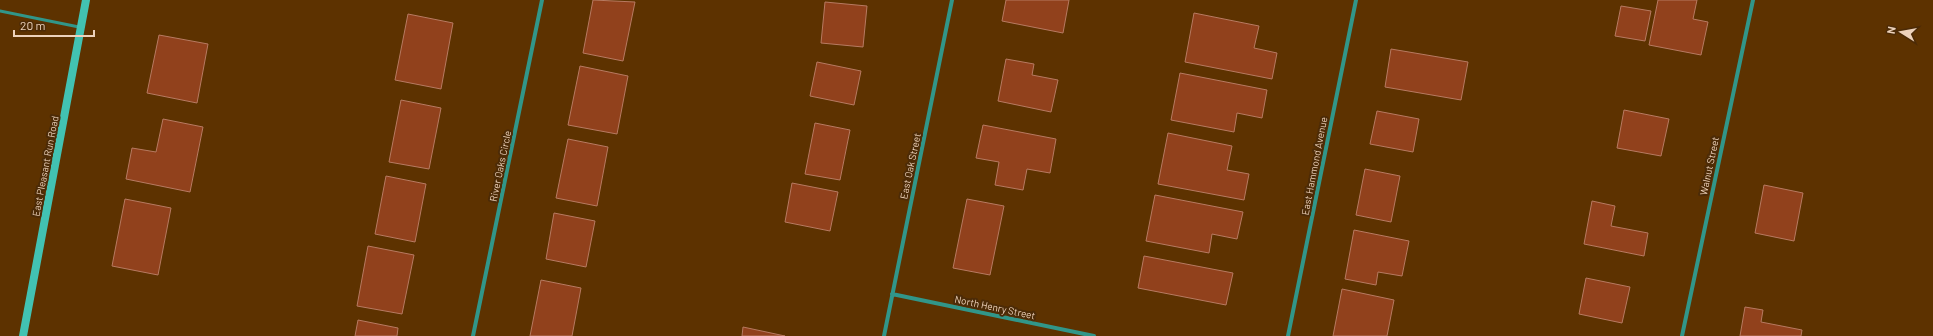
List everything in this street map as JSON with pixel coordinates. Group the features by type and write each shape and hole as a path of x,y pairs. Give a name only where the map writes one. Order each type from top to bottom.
{"main road":[{"name":"East Pleasant Run Road","path":"23,336 86,0"}],"street":[{"name":"River Oaks Circle","path":"473,336 542,0"},
{"name":"East Oak Street","path":"884,336 952,0"},
{"name":"East Hammond Avenue","path":"1288,336 1356,0"},
{"name":"Walnut Street","path":"1682,336 1753,0"},
{"name":"North Henry Street","path":"892,294 1094,336"}],"lane":[{"path":"0,12 81,28"}],"building":[{"path":"593,0 635,2 623,61 583,53"},
{"path":"1006,0 1069,0 1063,33 1002,21"},
{"path":"1658,0 1697,0 1693,19 1708,22 1701,55 1649,45"},
{"path":"825,2 867,6 863,47 821,43"},
{"path":"1621,6 1651,11 1645,41 1615,36"},
{"path":"1194,13 1259,26 1254,48 1277,53 1272,79 1185,62"},
{"path":"408,14 453,23 441,89 395,80"},
{"path":"159,35 208,44 197,103 147,93"},
{"path":"1391,49 1468,62 1461,100 1385,87"},
{"path":"1006,59 1034,64 1032,75 1058,80 1051,112 998,101"},
{"path":"817,62 861,71 854,105 810,96"},
{"path":"580,66 628,76 617,134 568,125"},
{"path":"1180,73 1267,90 1262,118 1237,113 1234,132 1171,120"},
{"path":"401,100 441,108 429,169 389,162"},
{"path":"1624,110 1669,119 1661,156 1617,148"},
{"path":"1377,111 1419,119 1413,152 1370,144"},
{"path":"163,119 203,127 190,192 126,179 132,148 156,152"},
{"path":"815,123 850,130 840,180 805,174"},
{"path":"983,125 1056,139 1050,173 1027,169 1023,190 995,185 999,162 976,158"},
{"path":"1168,133 1232,146 1227,170 1249,174 1244,200 1158,184"},
{"path":"568,139 608,147 597,206 556,198"},
{"path":"1365,169 1400,176 1391,222 1356,215"},
{"path":"386,176 426,184 415,242 375,234"},
{"path":"792,183 838,192 830,231 785,222"},
{"path":"1764,185 1803,193 1794,241 1755,233"},
{"path":"1155,195 1243,212 1237,239 1212,234 1209,253 1146,241"},
{"path":"125,199 171,208 158,275 112,266"},
{"path":"967,199 1004,206 990,275 953,268"},
{"path":"1592,201 1615,206 1611,226 1648,233 1644,256 1584,244"},
{"path":"554,213 595,221 586,267 546,259"},
{"path":"1354,230 1409,241 1402,276 1378,272 1376,285 1345,279"},
{"path":"368,246 414,255 402,314 357,306"},
{"path":"1144,256 1233,273 1226,305 1138,288"},
{"path":"1586,278 1630,287 1622,323 1579,314"},
{"path":"541,280 581,288 572,336 530,336"},
{"path":"1342,289 1394,300 1387,336 1333,336"},
{"path":"1745,307 1763,310 1761,322 1802,330 1801,336 1740,336"},
{"path":"358,320 398,328 397,336 355,336"},
{"path":"743,327 785,336 742,336"}]}
